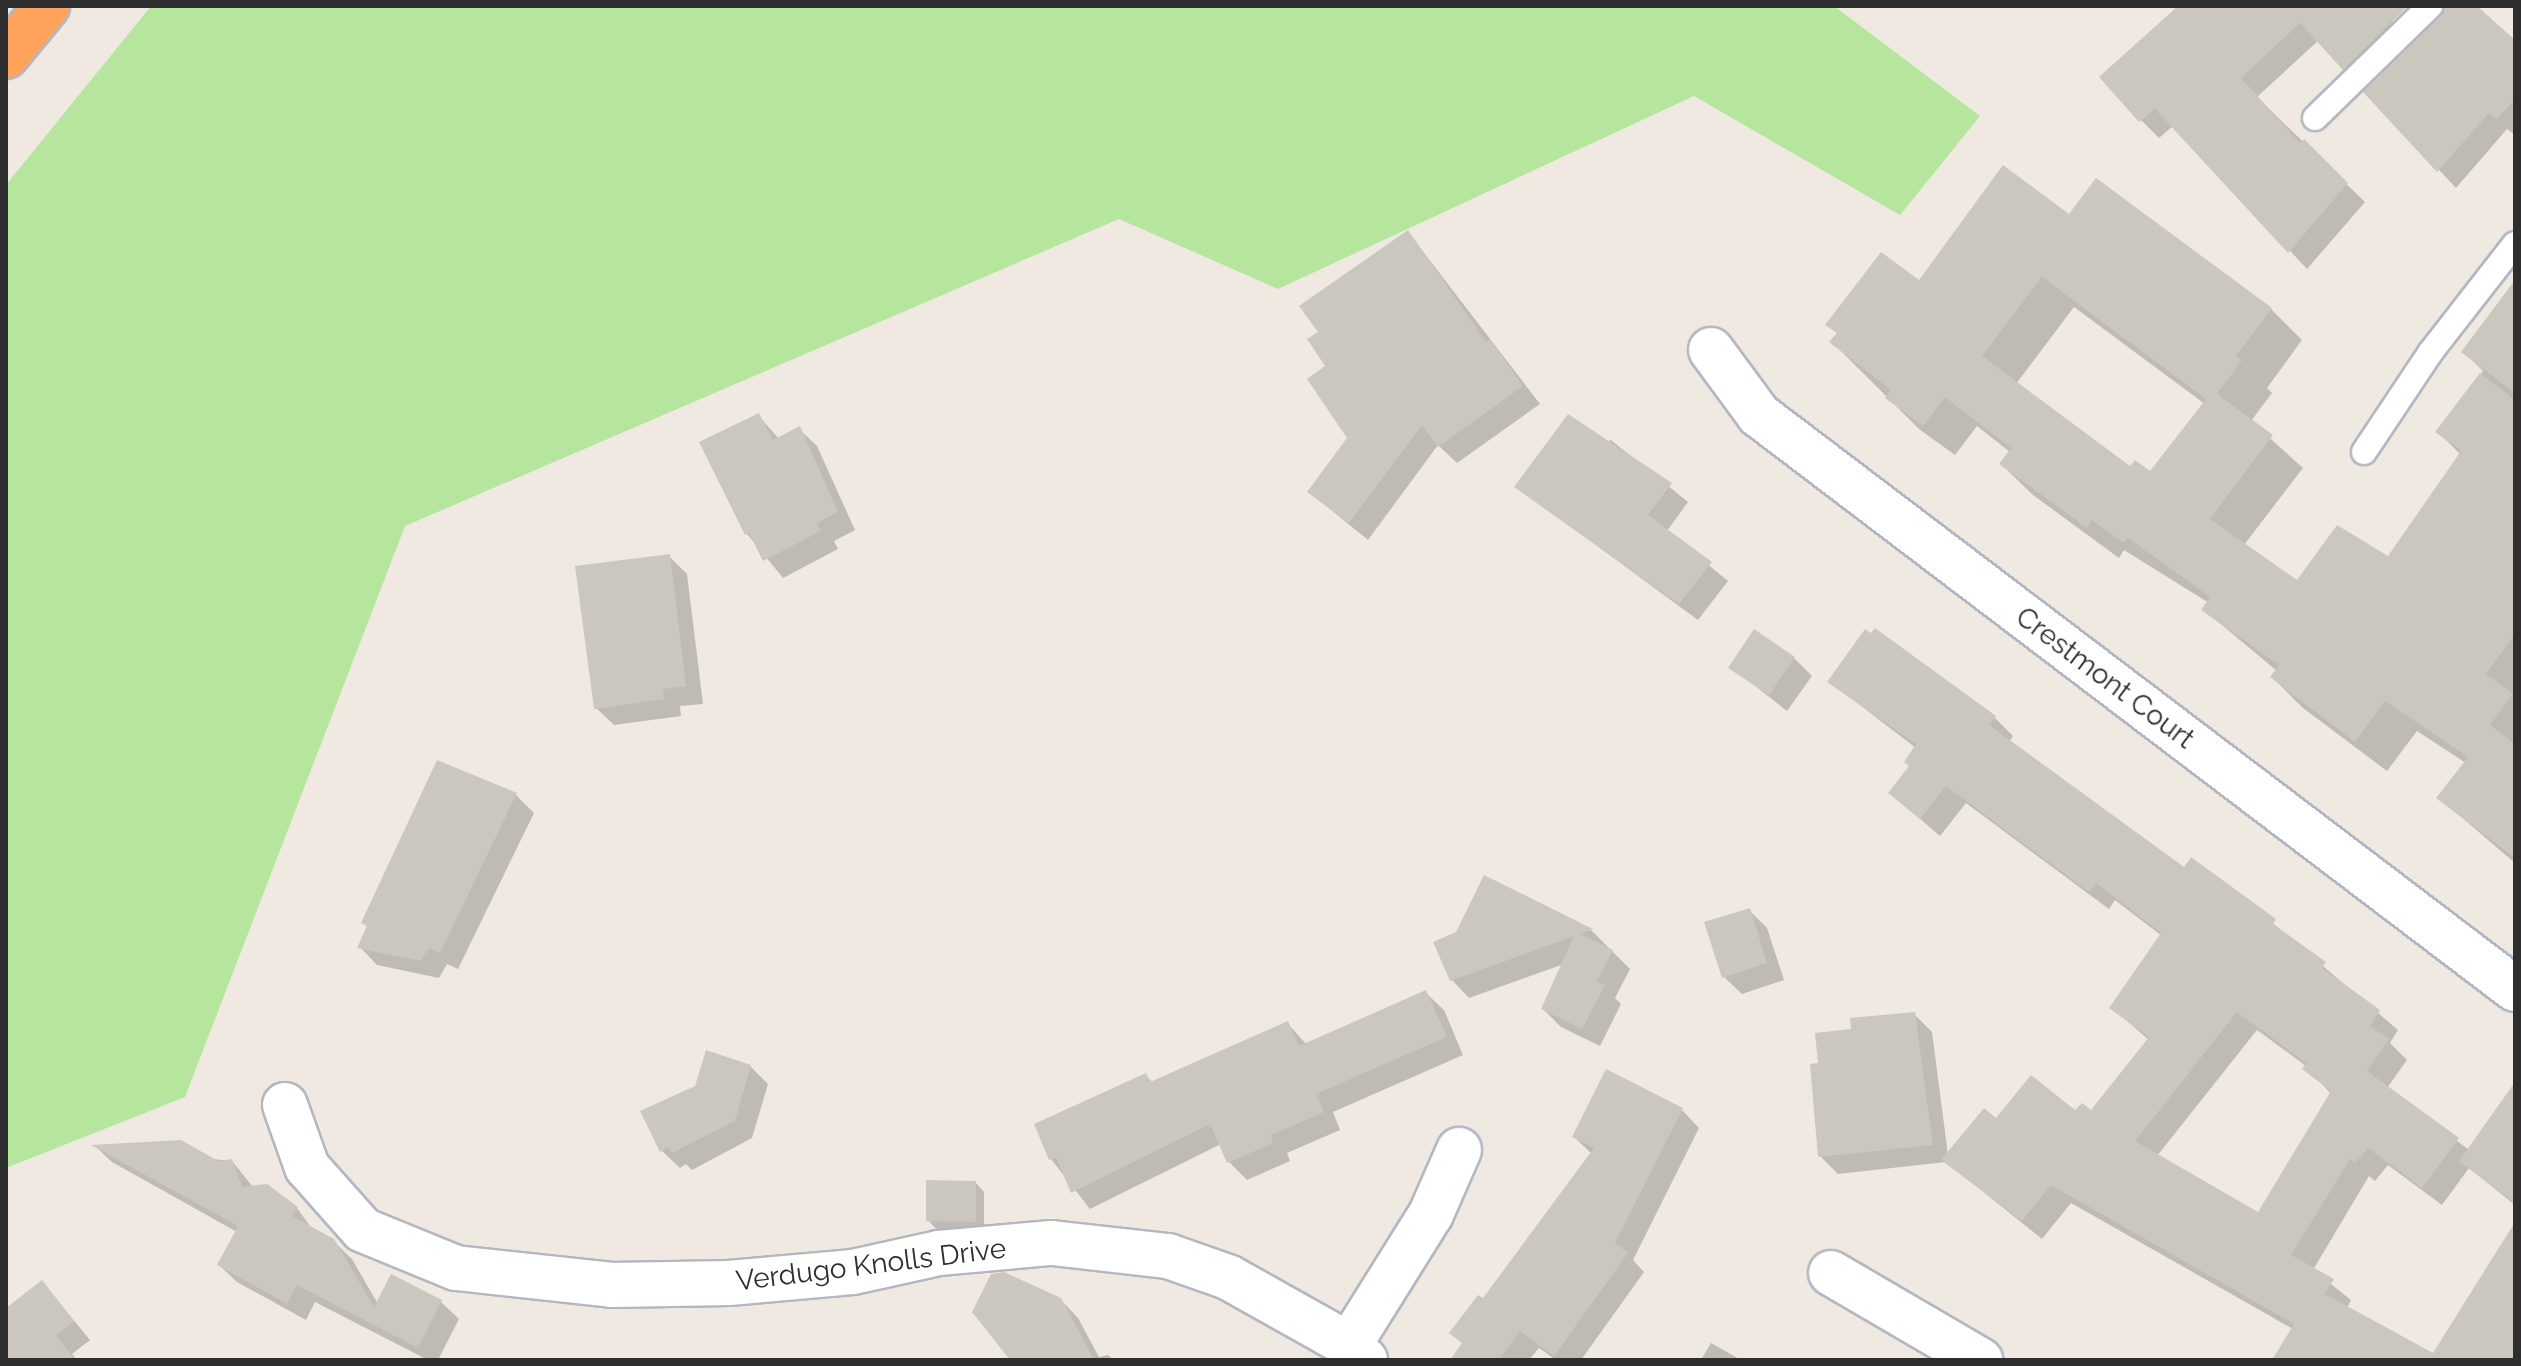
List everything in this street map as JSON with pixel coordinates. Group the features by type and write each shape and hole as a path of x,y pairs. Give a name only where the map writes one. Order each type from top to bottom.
{"highway":[{"path":"6,56 47,6"}],"street":[{"name":"Crestmont Court","path":"1711,350 1759,415 2515,989"},
{"name":"Verdugo Knolls Drive","path":"285,1105 307,1167 363,1230 456,1268 612,1285 729,1283 853,1272 939,1253 1052,1243 1168,1256 1228,1277 1357,1352"},
{"path":"1357,1352 1431,1214 1459,1150"},
{"path":"1831,1273 1980,1360"}],"lane":[{"path":"2315,118 2430,6"},
{"path":"2364,452 2430,353 2515,244"}],"green space":[{"path":"151,6 1834,6 1980,116 1900,215 1694,96 1278,289 1119,219 405,526 185,1097 6,1168 6,185"}],"building":[{"path":"2178,6 2408,6 2343,70 2300,23 2241,78 2300,143 2304,139 2348,183 2288,253 2155,109 2139,122 2099,77"},
{"path":"2445,6 2477,6 2515,40 2515,99 2497,119 2489,113 2437,172 2363,92 2440,17"},
{"path":"2003,165 2069,214 2096,178 2272,308 2236,356 2242,360 2217,394 2273,435 2210,519 2297,580 2337,525 2388,556 2461,451 2435,432 2480,373 2515,400 2515,634 2486,674 2513,694 2490,725 2515,744 2515,858 2436,798 2468,757 2385,701 2355,742 2270,677 2279,665 2201,610 2210,597 2128,538 2124,543 2092,520 2087,528 1999,464 2011,448 1945,397 1923,426 1885,398 1891,390 1829,342 1837,333 1825,325 1881,252 1919,280","holes":["2042,277 2206,399 2150,471 2135,460 2130,466 1982,356"]},
{"path":"1408,230 1486,342 1490,339 1523,386 1438,447 1422,425 1349,523 1307,492 1347,438 1307,379 1325,366 1307,339 1318,332 1299,306"},
{"path":"2515,280 2515,393 2461,352"},
{"path":"759,413 773,440 800,426 838,512 817,523 821,531 763,561 749,533 745,535 699,442"},
{"path":"1568,414 1672,483 1648,515 1712,562 1679,604 1514,487"},
{"path":"670,554 686,686 663,689 664,699 594,709 575,566"},
{"path":"1875,628 1996,716 1989,725 2184,867 2191,857 2276,919 2273,924 2326,962 2322,968 2380,1010 2370,1026 2389,1039 2367,1071 2459,1138 2422,1188 2368,1148 2355,1163 2350,1159 2291,1255 2334,1279 2325,1294 2433,1353 2515,1222 2515,1360 2272,1360 2294,1324 2051,1185 2022,1221 1941,1160 1984,1108 1996,1118 2031,1075 2075,1110 2082,1103 2091,1110 2149,1037 2109,1008 2161,933 2096,883 2089,892 1946,786 1920,819 1888,793 1909,766 1904,762 1916,744 1827,682 1865,629 1871,633","holes":["2237,1012 2306,1063 2302,1069 2331,1091 2258,1212 2135,1141"]},
{"path":"1754,629 1795,657 1769,695 1728,668"},
{"path":"437,760 517,793 440,953 429,948 420,961 357,948 367,926 361,923"},
{"path":"1484,875 1593,929 1580,934 1613,950 1597,981 1605,985 1582,1029 1541,1009 1574,936 1450,981 1433,942 1456,932"},
{"path":"1750,908 1767,963 1722,978 1704,922"},
{"path":"1426,990 1447,1037 1316,1094 1324,1112 1271,1135 1273,1143 1227,1163 1210,1124 1071,1193 1056,1157 1049,1160 1034,1124 1146,1073 1150,1082 1288,1021 1299,1046"},
{"path":"1915,1012 1933,1145 1818,1157 1810,1064 1818,1063 1815,1033 1851,1029 1850,1018"},
{"path":"706,1050 751,1065 735,1121 672,1153 668,1147 660,1152 640,1111 695,1086"},
{"path":"1606,1069 1683,1108 1615,1243 1628,1253 1554,1356 1520,1331 1499,1360 1450,1360 1462,1343 1449,1333 1478,1295 1483,1298 1594,1148 1572,1137"},
{"path":"2515,1082 2515,1203 2459,1161"},
{"path":"181,1140 218,1161 232,1159 242,1187 267,1184 298,1207 292,1216 334,1239 374,1307 391,1274 442,1300 418,1348 297,1285 287,1304 217,1265 238,1226 91,1145"},
{"path":"926,1180 976,1181 976,1222 926,1221"},
{"path":"1004,1272 1061,1298 1094,1360 1010,1360 972,1312 991,1274"},
{"path":"42,1280 74,1321 56,1335 75,1360 6,1360 6,1308"}]}
